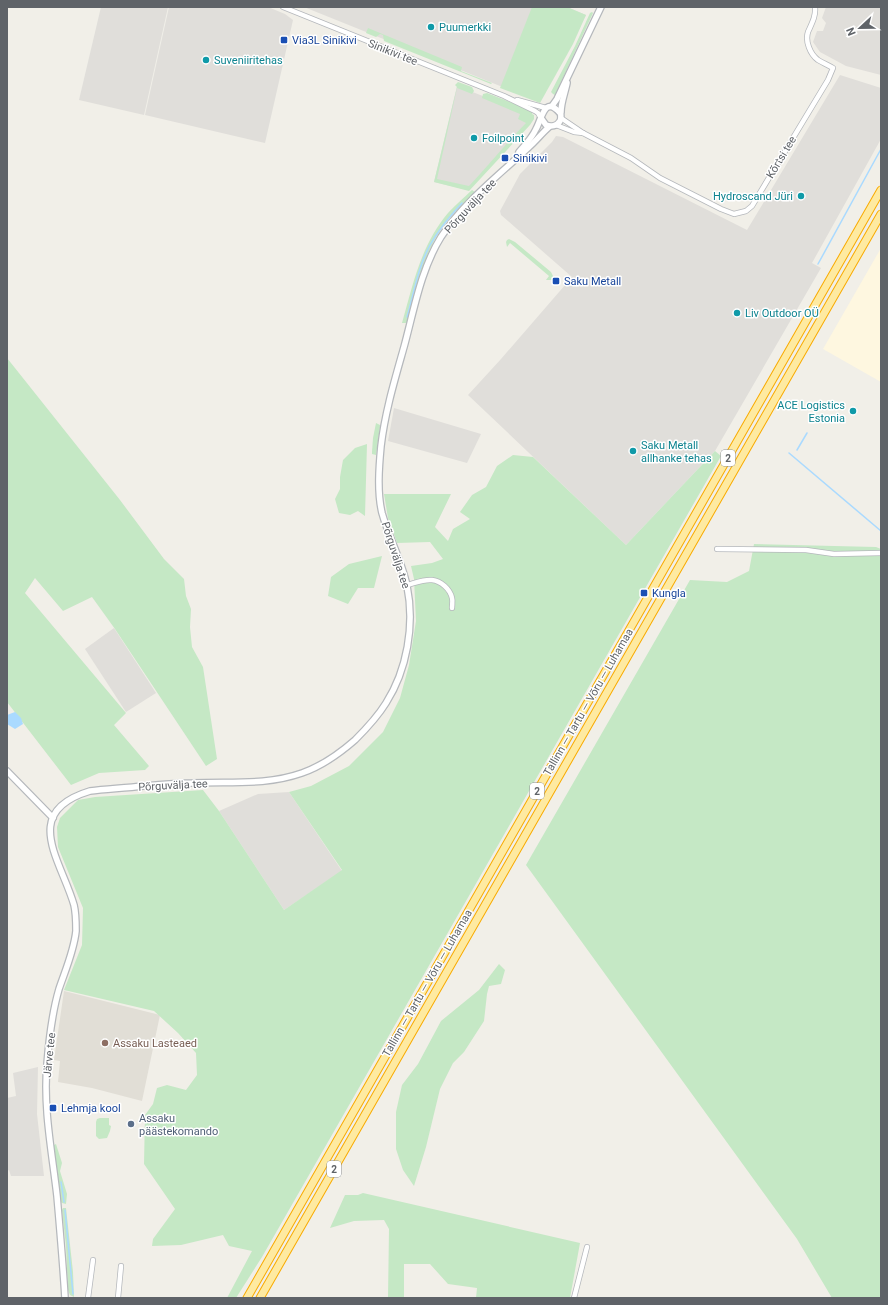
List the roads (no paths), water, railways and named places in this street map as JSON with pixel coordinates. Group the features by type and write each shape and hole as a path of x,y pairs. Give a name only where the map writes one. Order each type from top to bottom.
{"highway":[{"name":"Tallinn — Tartu — Võru — Luhamaa","path":"247,1298 881,190"},
{"name":"Tallinn — Tartu — Võru — Luhamaa","path":"260,1298 881,214"}],"street":[{"name":"Sinikivi tee","path":"283,7 504,96 535,111 541,118"},
{"path":"570,71 559,123 550,126 546,125 541,118 543,110 549,107 556,99 600,7"},
{"name":"Kõrtsi tee","path":"561,115 564,121 583,133 631,158 660,178 734,214 746,211 752,206 828,80 833,68 818,60 808,44 807,34 815,16 816,7"},
{"name":"Sinikivi tee","path":"504,96 549,107"},
{"path":"549,107 557,109 561,115"},
{"name":"Põrguvälja tee","path":"510,164 529,141 541,118"},
{"name":"Kõrtsi tee","path":"556,125 574,132 583,133"},
{"name":"Põrguvälja tee","path":"53,818 62,805 68,800 79,794 90,791 192,782 242,783 271,781 303,773 326,762 341,751 366,728 384,707 403,665 408,644 410,611 407,585 382,510 380,496 381,444 387,410 419,293 432,253 454,219 550,126"},
{"path":"717,549 806,550 834,554 881,553"},
{"path":"407,585 431,580 438,582 446,587 450,593 452,608"},
{"path":"7,771 53,818"},
{"name":"Järve tee","path":"53,818 50,832 53,850 74,906 76,920 73,947 53,1016 47,1063 46,1089 65,1298"},
{"path":"574,1298 587,1247"},
{"path":"88,1298 93,1260"},
{"path":"118,1298 121,1266"}],"water":[{"path":"15,712 21,718 23,724 15,729 7,724 7,715"}],"waterway":[{"path":"818,264 881,149"},
{"path":"407,317 419,271 426,253 433,239 462,203"},
{"path":"797,450 807,433"},
{"path":"789,453 881,531"},
{"path":"61,1182 64,1202"},
{"path":"65,1210 73,1294"}],"place":[{"name":"Puumerkki","path":"431,27"},
{"name":"Via3L Sinikivi","path":"284,40"},
{"name":"Suveniiritehas","path":"206,60"},
{"name":"Foilpoint","path":"474,138"},
{"name":"Sinikivi","path":"505,158"},
{"name":"Hydroscand Jüri","path":"801,196"},
{"name":"Saku Metall","path":"556,281"},
{"name":"Liv Outdoor OÜ","path":"737,313"},
{"name":"ACE Logistics Estonia","path":"853,411"},
{"name":"Saku Metall allhanke tehas","path":"633,451"},
{"name":"Kungla","path":"644,593"},
{"name":"Assaku Lasteaed","path":"105,1043"},
{"name":"Lehmja kool","path":"53,1108"},
{"name":"Assaku päästekomando","path":"131,1124"}]}
